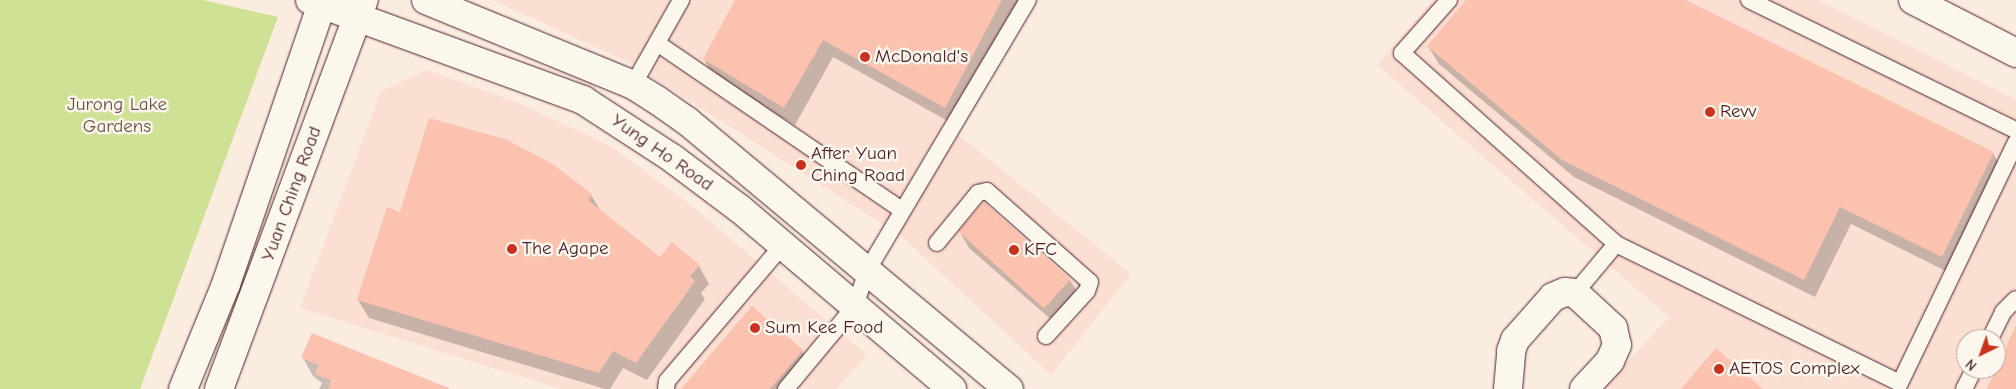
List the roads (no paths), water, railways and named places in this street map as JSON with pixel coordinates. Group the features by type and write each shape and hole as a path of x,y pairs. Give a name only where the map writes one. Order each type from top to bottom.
{"street":[{"name":"Yung Ho Road","path":"426,0 633,85 687,121 1009,389"},
{"path":"1913,0 2016,53"},
{"name":"Yung Ho Road","path":"318,1 361,8 583,100 672,158 740,208 782,246 952,389"},
{"name":"Yuan Ching Road","path":"183,389 226,284 318,1"},
{"name":"Yuan Ching Road","path":"219,389 361,8"},
{"path":"1508,389 1511,351 1515,340 1554,297 1575,293 1613,328 1617,345 1610,361 1584,389"}],"lane":[{"path":"633,85 680,0"},
{"path":"786,389 855,306 867,271 1028,0"},
{"path":"1449,0 1402,53 1616,244 1900,383 2016,142"},
{"path":"1749,0 2016,130"},
{"path":"656,43 902,210"},
{"path":"937,242 983,190 1009,209 1090,282 1087,291 1046,336"},
{"path":"1575,293 1616,244"},
{"path":"666,389 667,381 782,246"},
{"path":"1995,329 2003,312 2016,298"}],"place":[{"name":"McDonald's","path":"865,57"},
{"name":"Revv","path":"1710,112"},
{"name":"After Yuan Ching Road","path":"801,165"},
{"name":"The Agape","path":"512,249"},
{"name":"KFC","path":"1014,250"},
{"name":"Sum Kee Food","path":"755,328"},
{"name":"AETOS Complex","path":"1719,369"}],"park label":[{"name":"Jurong Lake Gardens","path":"117,116"}]}
